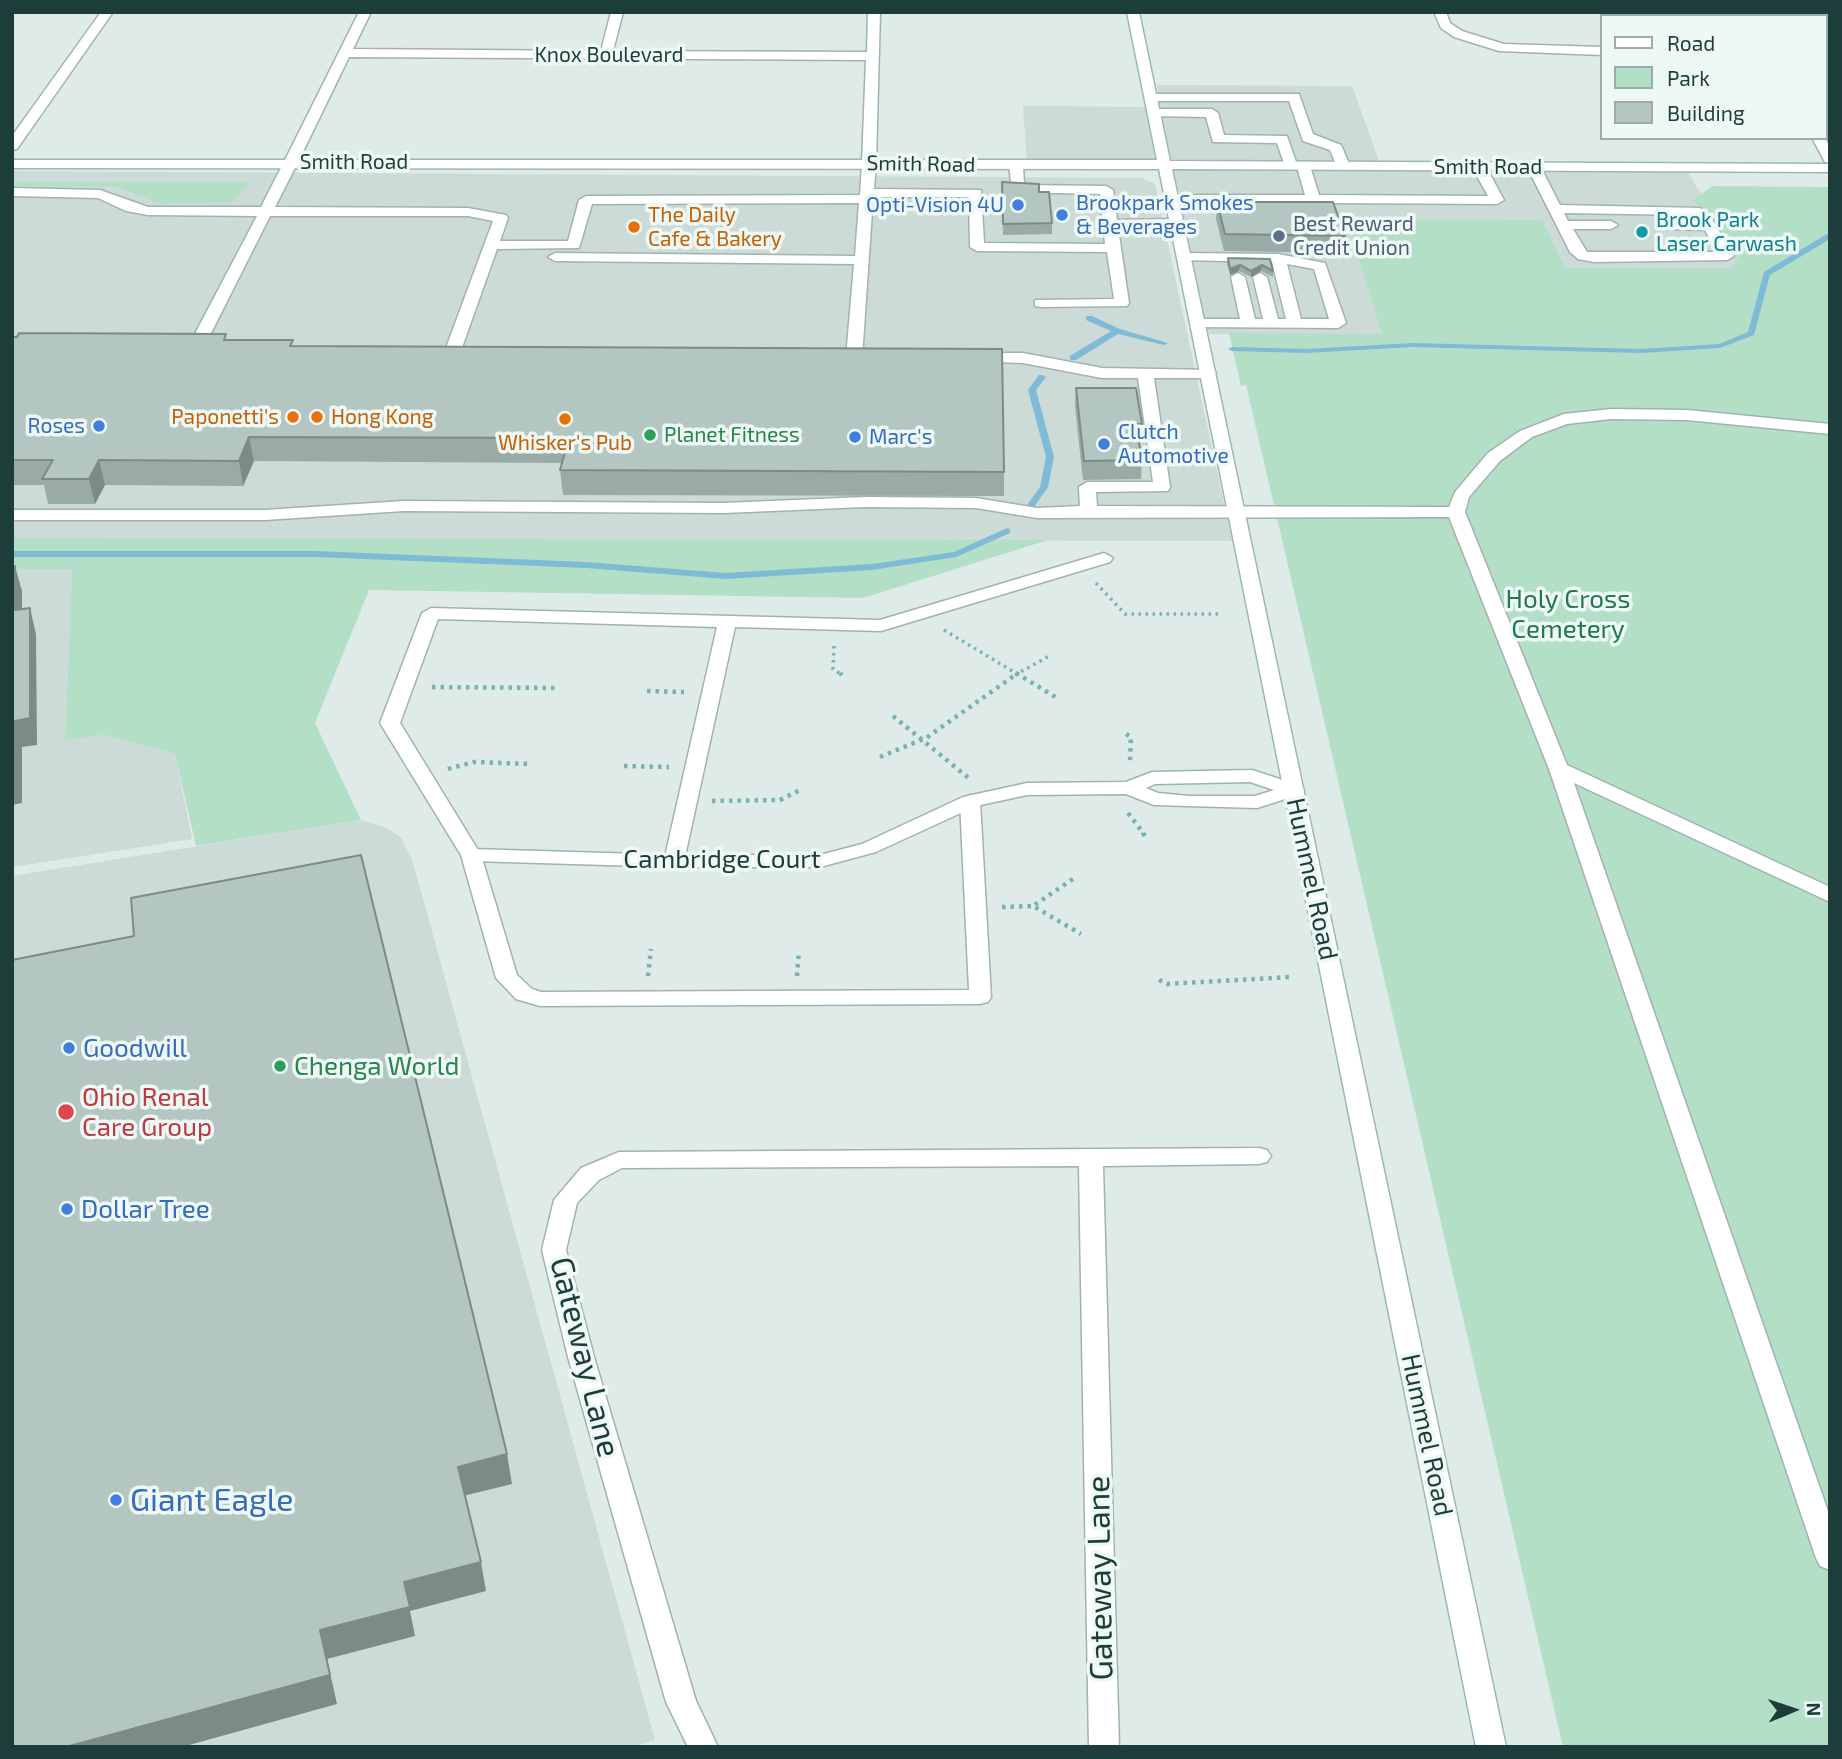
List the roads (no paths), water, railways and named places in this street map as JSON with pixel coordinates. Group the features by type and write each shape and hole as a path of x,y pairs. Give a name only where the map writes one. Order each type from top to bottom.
{"street":[{"path":"12,146 107,12"},
{"path":"174,349 202,349 365,12"},
{"path":"606,55 617,12"},
{"path":"854,358 869,163 874,12"},
{"name":"Hummel Road","path":"1133,12 1491,1747"},
{"path":"1440,12 1445,24 1458,34 1503,48 1601,51"},
{"name":"Knox Boulevard","path":"345,54 873,56"},
{"path":"1153,105 1294,97 1308,138"},
{"path":"1153,105 1212,113 1217,139 1315,138 1336,148 1343,166"},
{"path":"1282,139 1313,198"},
{"path":"1819,140 1830,159"},
{"name":"Smith Road","path":"12,164 869,163 1830,168"},
{"path":"1016,164 1017,189 1106,190 1122,303 1040,303"},
{"path":"1172,199 1497,200 1479,167"},
{"path":"1534,167 1577,252 1594,258 1727,256 1707,222 1695,211 1676,209 1562,218"},
{"path":"12,192 100,194 131,208 148,211 480,213 501,218 451,356"},
{"path":"489,251 574,246 586,200 976,193 978,247 1113,247"},
{"path":"1562,218 1609,222"},
{"path":"1664,222 1707,222"},
{"path":"1110,224 1177,223"},
{"path":"489,251 862,260"},
{"path":"1184,257 1254,266 1320,266 1338,323 1198,324"},
{"path":"1254,266 1272,323"},
{"path":"1254,266 1272,323"},
{"path":"1254,266 1272,323"},
{"path":"961,358 1023,358 1093,373 1208,373"},
{"path":"1089,511 1087,487 1162,487 1144,373"},
{"path":"1830,429 1687,415 1611,414 1564,419 1526,434 1494,457 1461,496 1456,512 1559,769 1830,1558"},
{"path":"12,515 265,515 404,506 736,508 865,502 976,503 1037,513 1456,512"},
{"path":"970,801 980,997 563,999 524,994 507,978 471,855 390,723 432,613 881,626 1104,558"},
{"path":"674,861 727,622"},
{"path":"1559,769 1830,895"},
{"name":"Cambridge Court","path":"471,855 785,862 844,856 891,839 970,801 1058,786 1129,788 1154,800 1189,802 1257,802 1294,790"},
{"name":"Gateway Lane","path":"703,1747 681,1702 581,1357 555,1250 566,1200 590,1174 620,1160 1259,1156"},
{"name":"Gateway Lane","path":"1091,1158 1104,1747"}],"waterway":[{"path":"1232,349 1306,351 1413,345 1641,351 1720,346 1751,333 1767,274 1830,236"},
{"path":"1089,318 1117,331"},
{"path":"1073,358 1117,331"},
{"path":"1117,331 1164,343"},
{"path":"1031,505 1044,487 1050,457 1032,390 1042,377"},
{"path":"12,554 316,554 586,565 726,576 872,567 956,554 1007,531"}],"place":[{"name":"Opti-Vision 4U","path":"1018,205"},
{"name":"Brookpark Smokes & Beverages","path":"1062,215"},
{"name":"The Daily Cafe & Bakery","path":"634,227"},
{"name":"Brook Park Laser Carwash","path":"1642,232"},
{"name":"Best Reward Credit Union","path":"1279,236"},
{"name":"Paponetti's","path":"293,417"},
{"name":"Hong Kong","path":"317,417"},
{"name":"Whisker's Pub","path":"565,419"},
{"name":"Roses","path":"99,426"},
{"name":"Planet Fitness","path":"650,435"},
{"name":"Marc's","path":"855,437"},
{"name":"Clutch Automotive","path":"1104,444"},
{"name":"Goodwill","path":"69,1048"},
{"name":"Chenga World","path":"280,1066"},
{"name":"Ohio Renal Care Group","path":"66,1112"},
{"name":"Dollar Tree","path":"67,1209"},
{"name":"Giant Eagle","path":"116,1500"}],"park label":[{"name":"Holy Cross Cemetery","path":"1568,614"}]}
